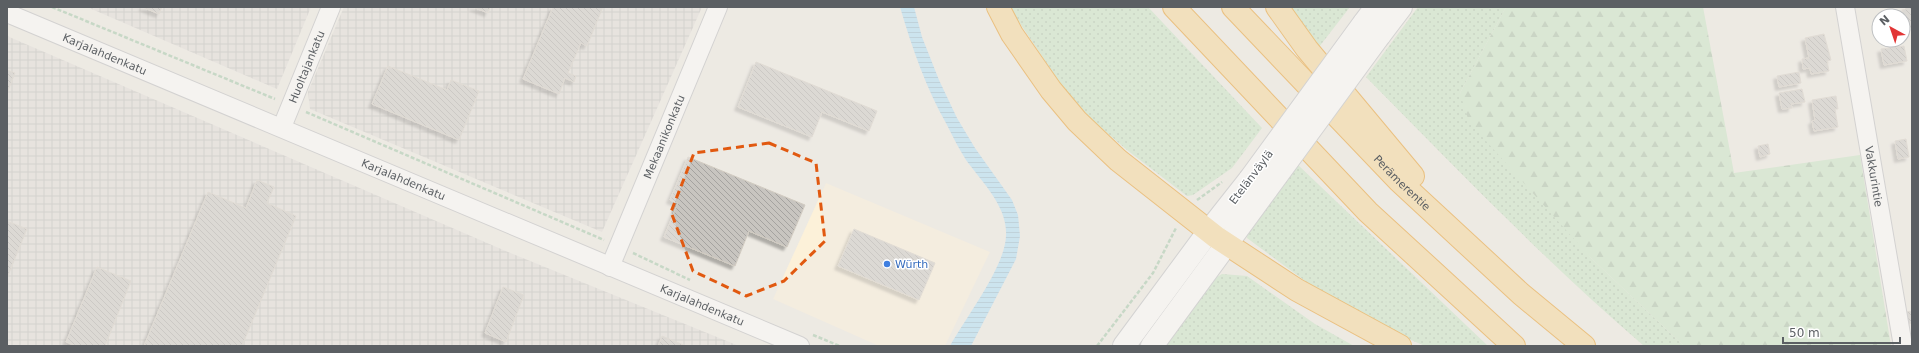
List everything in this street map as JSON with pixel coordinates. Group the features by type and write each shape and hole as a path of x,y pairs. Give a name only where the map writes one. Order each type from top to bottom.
{"highway":[{"path":"998,7 1031,62 1076,121 1118,160 1226,244 1297,290 1400,346"},
{"path":"1174,7 1368,212 1514,346"},
{"name":"Perämerentie","path":"1233,7 1399,182 1521,294 1584,346"},
{"path":"1277,7 1307,49 1409,172 1487,247 1521,294"}],"main road":[{"name":"Etelänväylä","path":"1152,346 1226,244 1259,184 1373,22 1401,7"},
{"name":"Etelänväylä","path":"1124,346 1209,231 1259,184"}],"street":[{"name":"Huoltajankatu","path":"282,127 331,7"},
{"name":"Mekaanikonkatu","path":"610,267 718,7"},
{"name":"Vakkurintie","path":"1845,7 1902,346"},
{"name":"Karjalahdenkatu","path":"7,13 282,127 610,267 803,339"}],"path":[{"path":"52,7 290,105 619,246 695,282"},
{"path":"1194,203 1202,195 1225,180"},
{"path":"1097,346 1153,272 1179,224"},
{"path":"803,339 840,346"}],"highlighted area":[{"path":"769,143 816,163 825,241 784,281 746,296 693,271 671,212 694,153"}],"shaded area":[{"path":"87,7 311,7 277,89"},
{"path":"344,7 702,7 602,232 310,109 308,92"},
{"path":"7,36 508,252 739,346 7,346"},
{"path":"826,183 990,252 945,346 879,346 773,299"}],"green space":[{"path":"1009,7 1148,7 1262,128 1232,168 1193,195 1187,196 1127,150 1092,120 1064,89"},
{"path":"1291,7 1350,7 1319,47"},
{"path":"1418,7 1506,7 1460,93 1591,258 1684,346 1644,346 1537,248 1366,77"},
{"path":"1506,7 1703,7 1734,173 1860,155 1891,346 1684,346 1591,258 1469,122 1460,93"},
{"path":"1297,164 1488,346 1425,346 1381,327 1316,289 1247,238 1248,229"},
{"path":"1222,274 1247,276 1315,324 1354,346 1161,346 1210,281"}],"water":[{"path":"900,7 914,7 922,37 939,80 957,118 975,148 1012,200 1018,215 1020,236 1016,259 971,346 950,346 984,292 999,262 1004,248 1006,225 1003,215 993,195 963,156 932,97 909,38"}],"building":[{"path":"142,7 162,7 159,14"},
{"path":"473,7 490,7 488,13"},
{"path":"553,7 603,7 587,46 581,43 568,73 576,76 574,82 565,78 559,94 523,79"},
{"path":"1912,7 1912,27 1911,8 1906,8"},
{"path":"1824,34 1831,60 1827,61 1829,71 1811,74 1810,68 1803,69 1802,59 1809,58 1805,38"},
{"path":"1904,48 1907,61 1884,65 1881,49"},
{"path":"756,62 877,111 869,131 822,112 812,137 738,107"},
{"path":"388,66 447,90 451,80 479,91 459,140 372,104"},
{"path":"7,70 15,73 7,93"},
{"path":"1799,72 1801,83 1779,87 1777,76"},
{"path":"1802,89 1805,102 1791,104 1792,108 1782,109 1779,93"},
{"path":"1836,96 1838,109 1835,109 1838,127 1814,131 1812,121 1815,120 1812,100"},
{"path":"1906,139 1909,157 1898,159 1895,141"},
{"path":"1768,144 1770,154 1760,157 1758,146"},
{"path":"688,157 805,205 787,247 749,231 735,266 664,237 678,203 670,200"},
{"path":"257,180 274,187 267,203 296,216 242,346 144,346 208,192 246,208"},
{"path":"7,221 27,229 7,278"},
{"name":"Würth","path":"854,229 935,263 919,300 838,266"},
{"path":"97,267 131,281 105,346 77,346 66,342"},
{"path":"503,287 524,295 506,342 485,333"},
{"path":"1912,311 1912,323 1909,324 1906,312"},
{"path":"662,336 686,346 658,346"}],"place":[{"name":"Würth","path":"887,264"}]}
